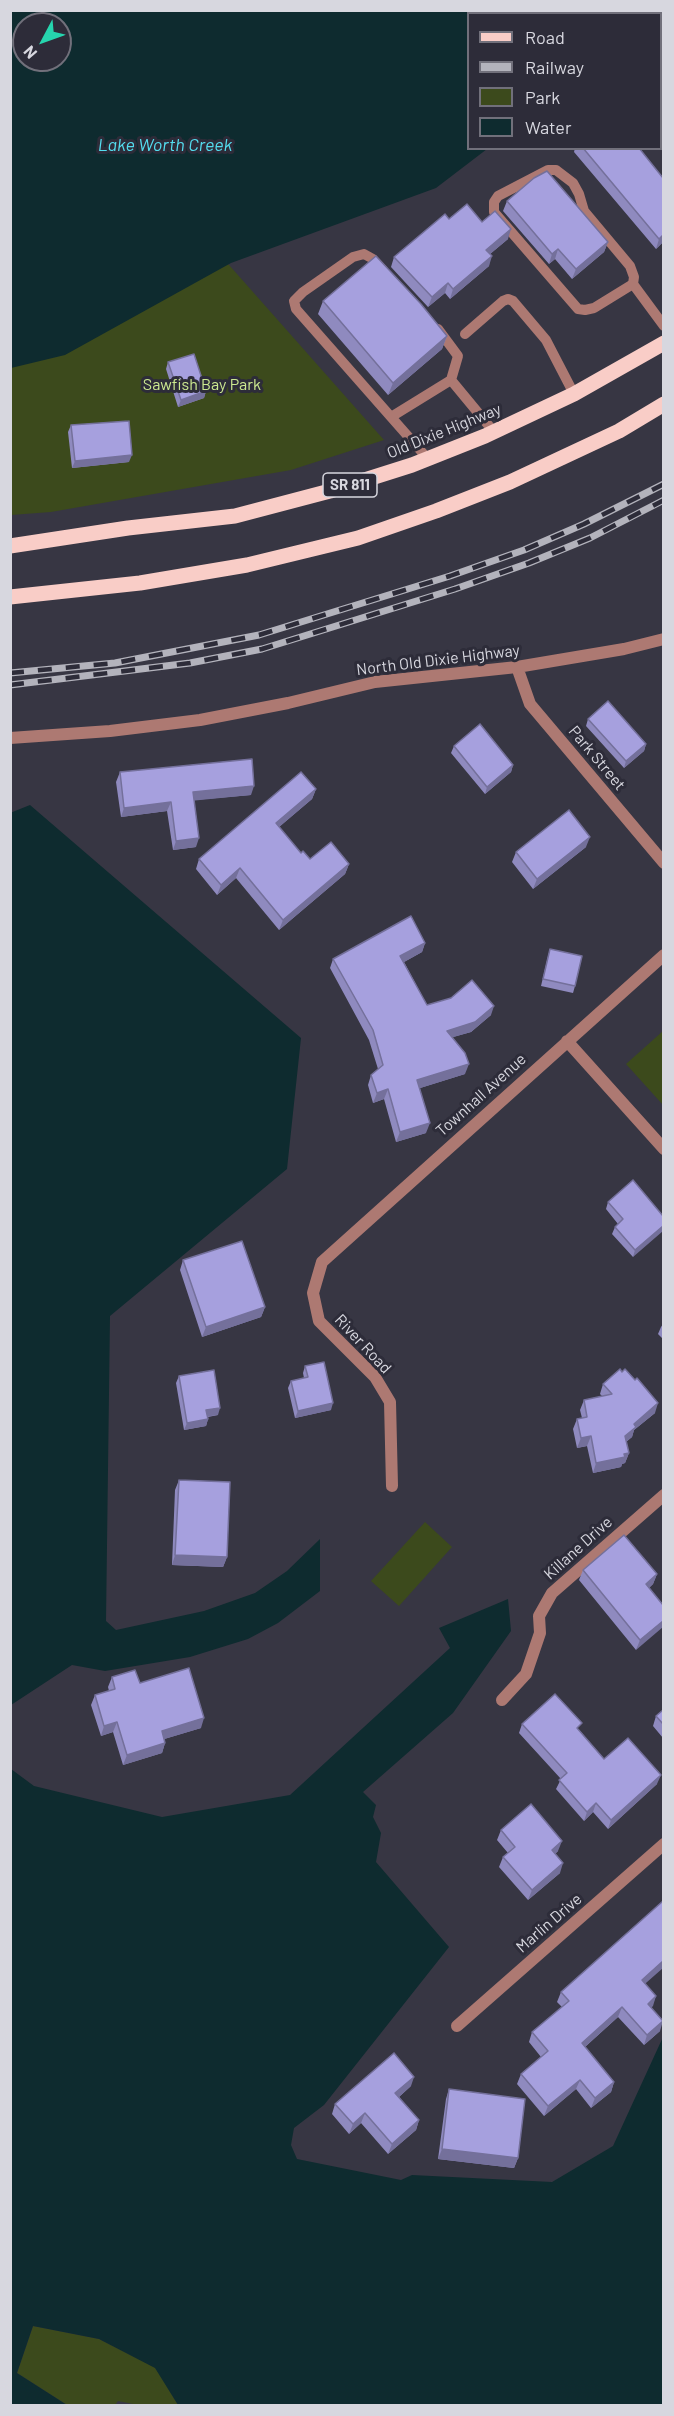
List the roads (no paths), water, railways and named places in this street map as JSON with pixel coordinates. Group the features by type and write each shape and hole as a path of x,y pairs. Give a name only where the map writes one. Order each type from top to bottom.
{"main road":[{"name":"Old Dixie Highway","path":"10,546 128,528 235,516 330,491 428,459 495,432 574,394 663,343"},
{"path":"10,597 140,583 247,566 358,538 510,482 619,431 663,404"}],"street":[{"name":"North Old Dixie Highway","path":"10,738 110,731 200,720 288,703 375,682 517,667 624,649 663,639"},
{"name":"Park Street","path":"517,667 530,704 663,863"},
{"name":"Townhall Avenue","path":"322,1262 663,955"},
{"path":"567,1041 663,1149"},
{"name":"River Road","path":"322,1262 313,1293 319,1321 375,1377 390,1402 393,1486"},
{"name":"Killane Drive","path":"502,1700 526,1674 540,1633 539,1616 552,1593 663,1495"},
{"name":"Marlin Drive","path":"457,2026 663,1845"}],"lane":[{"path":"633,284 594,308 578,309 494,212 494,202 498,196 548,170 556,171 573,183 584,211 630,266 634,278 633,284 663,326"},
{"path":"387,275 373,259 364,254 353,257 303,291 294,301 296,309 428,459"},
{"path":"465,334 503,300 513,301 546,340 574,394"},
{"path":"391,417 451,381 458,356 447,338 432,322"},
{"path":"451,381 495,432"}],"water":[{"name":"Lake Worth Creek","path":"663,10 662,23 662,12 467,12 467,150 486,150 436,188 231,263 65,355 11,368 11,11"},
{"path":"30,805 301,1038 287,1169 110,1316 106,1621 116,1630 204,1611 255,1593 287,1571 320,1539 320,1591 278,1623 248,1639 190,1657 105,1671 72,1665 11,1705 10,813"},
{"path":"508,1599 511,1631 453,1713 363,1792 376,1805 373,1817 381,1833 376,1862 449,1947 324,2105 294,2128 291,2145 297,2159 401,2180 412,2175 552,2182 613,2146 663,2037 663,2405 178,2405 155,2368 99,2339 33,2326 17,2373 67,2405 11,2405 11,1769 34,1786 162,1817 290,1795 450,1648 439,1628"}],"railway":[{"path":"10,673 115,663 259,635 450,576 524,550 584,524 664,484"},
{"path":"10,685 190,663 262,649 455,589 529,563 590,538 664,500"}],"park label":[{"name":"Sawfish Bay Park","path":"202,385"}]}
